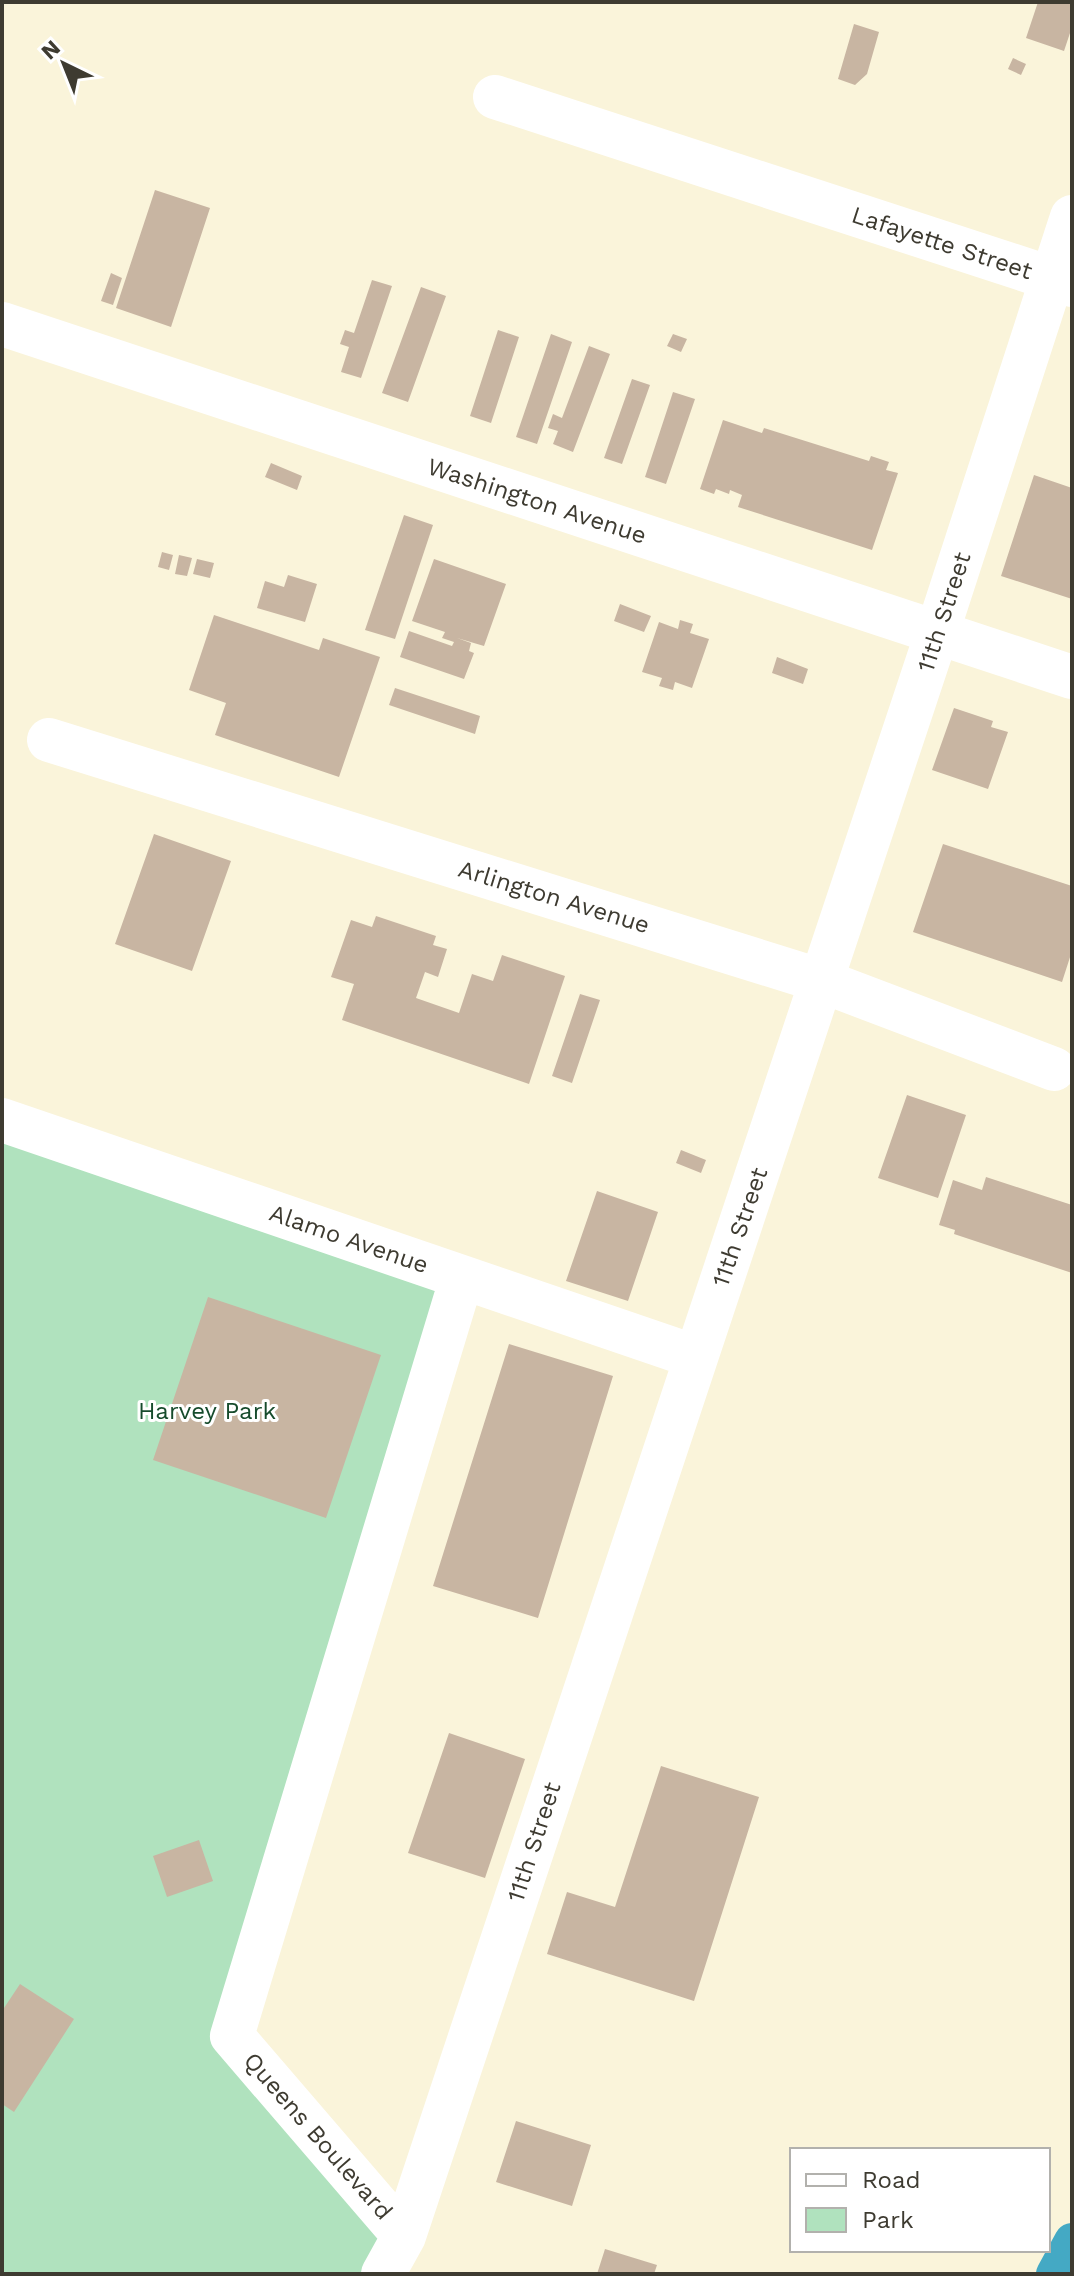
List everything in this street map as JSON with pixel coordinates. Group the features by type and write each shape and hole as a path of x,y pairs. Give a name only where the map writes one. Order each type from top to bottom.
{"street":[{"name":"Lafayette Street","path":"495,97 1062,282"},
{"name":"11th Street","path":"383,2274 404,2236 937,633 1062,282 1072,217"},
{"name":"Washington Avenue","path":"2,324 1072,677"},
{"name":"Arlington Avenue","path":"49,740 822,981 1054,1069"},
{"name":"Alamo Avenue","path":"2,1120 696,1357"},
{"name":"Queens Boulevard","path":"404,2236 232,2036 462,1277"}],"green space":[{"name":"Harvey Park","path":"2,1120 462,1277 232,2036 404,2236 379,2274 2,2274"}],"building":[{"path":"1038,2 1072,2 1072,27 1064,51 1026,38"},
{"path":"854,24 879,32 867,74 855,85 838,79"},
{"path":"1013,58 1026,64 1021,75 1008,69"},
{"path":"155,190 210,208 171,327 116,308"},
{"path":"111,273 122,278 113,305 101,301"},
{"path":"372,280 392,286 361,378 341,372 349,347 340,344 345,330 354,333"},
{"path":"421,287 446,296 408,402 382,393"},
{"path":"498,330 519,337 491,423 470,416"},
{"path":"551,334 572,342 537,444 516,437"},
{"path":"673,334 687,339 681,352 667,346"},
{"path":"589,346 610,354 573,452 553,444 558,431 548,428 553,414 562,418"},
{"path":"632,379 650,385 622,464 604,458"},
{"path":"673,392 695,399 666,484 645,477"},
{"path":"723,420 762,433 764,428 869,461 871,456 889,462 886,470 898,473 872,550 738,507 742,495 730,490 729,494 716,489 714,494 700,489"},
{"path":"271,463 302,476 297,490 265,477"},
{"path":"1034,475 1072,488 1072,599 1001,576"},
{"path":"404,515 433,525 395,639 365,630"},
{"path":"162,552 173,555 169,570 158,567"},
{"path":"179,555 192,558 187,576 175,574"},
{"path":"197,559 214,563 210,578 193,574"},
{"path":"434,559 506,584 484,646 457,638 471,643 469,651 474,653 464,679 400,657 409,631 452,646 454,642 442,638 445,632 412,621"},
{"path":"288,575 317,584 305,622 257,608 265,581 284,587"},
{"path":"620,604 651,616 644,632 614,621"},
{"path":"214,615 319,650 323,638 380,657 339,777 215,735 226,703 189,690"},
{"path":"680,620 693,624 690,633 709,639 692,688 675,682 673,690 659,686 662,678 642,672 659,622 678,629"},
{"path":"777,657 808,669 803,684 772,673"},
{"path":"395,688 480,716 475,734 389,705"},
{"path":"954,708 993,721 991,727 1008,732 988,789 932,770"},
{"path":"154,834 231,861 192,971 115,944"},
{"path":"943,844 1072,886 1072,951 1062,982 913,932"},
{"path":"376,916 436,936 433,945 447,949 438,977 425,972 416,998 459,1013 472,974 493,981 502,955 565,976 529,1084 342,1020 354,984 331,977 351,920 372,927"},
{"path":"580,994 600,1000 572,1083 552,1076"},
{"path":"907,1095 966,1115 938,1198 878,1178"},
{"path":"681,1150 706,1160 701,1173 676,1163"},
{"path":"986,1177 1072,1205 1072,1273 954,1234 955,1230 939,1225 953,1180 982,1190"},
{"path":"597,1191 658,1212 628,1301 566,1281"},
{"path":"208,1297 381,1355 326,1518 153,1460"},
{"path":"509,1344 613,1376 538,1618 433,1586"},
{"path":"449,1733 525,1759 485,1878 408,1853"},
{"path":"661,1766 759,1797 694,2001 547,1954 567,1892 615,1907"},
{"path":"199,1840 213,1881 167,1897 153,1856"},
{"path":"20,1984 74,2019 14,2112 2,2104 2,2011"},
{"path":"516,2121 591,2145 572,2206 496,2182"},
{"path":"605,2249 657,2265 654,2274 597,2274"}],"waterway":[{"path":"1054,2274 1072,2241"}]}
